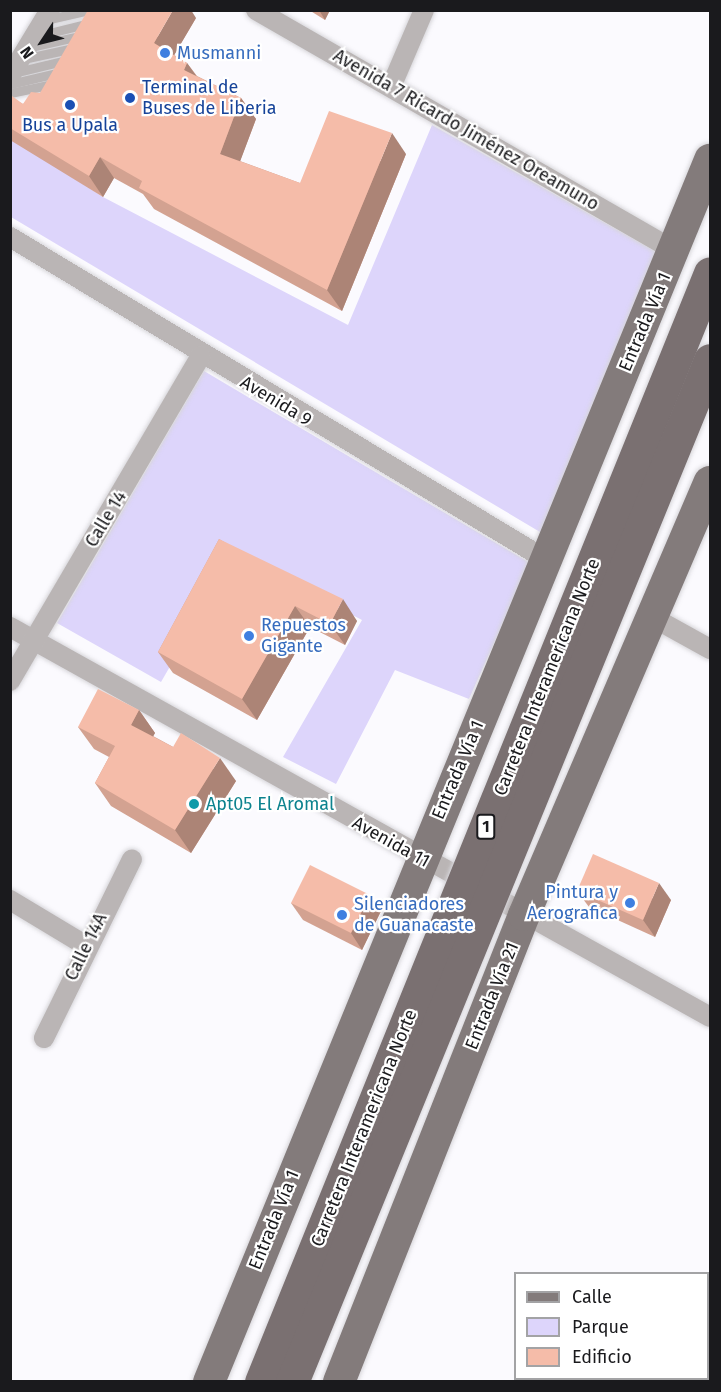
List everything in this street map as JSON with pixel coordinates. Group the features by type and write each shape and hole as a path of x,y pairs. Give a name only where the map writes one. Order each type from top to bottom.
{"highway":[{"name":"Carretera Interamericana Norte","path":"261,1382 711,273"},
{"name":"Carretera Interamericana Norte","path":"292,1382 711,360"}],"main road":[{"name":"Entrada Vía 1","path":"209,1382 421,860 711,160"},
{"name":"Entrada Vía 21","path":"339,1382 524,915 711,482"}],"street":[{"name":"Avenida 7 Ricardo Jiménez Oreamuno","path":"256,10 675,251"},
{"path":"391,87 424,10"},
{"name":"Avenida 9","path":"10,237 201,356 545,559"},
{"name":"Calle 14","path":"10,681 201,356"},
{"path":"654,618 711,649"},
{"name":"Avenida 11","path":"10,627 421,860 711,1017"},
{"name":"Calle 14A","path":"44,1038 85,945 132,858"},
{"path":"10,900 85,945"}],"lane":[{"path":"26,51 89,10"},
{"path":"26,51 101,21"},
{"path":"26,51 95,33"},
{"path":"26,51 88,45"},
{"path":"26,51 81,57"},
{"path":"26,51 75,69"},
{"path":"10,93 68,80"},
{"path":"10,99 61,90"}],"green space":[{"path":"432,125 676,263 567,548 11,217 11,138 103,197 348,325"},
{"path":"204,371 530,563 469,699 395,670 336,784 283,757 362,620 235,554 161,682 57,623"}],"building":[{"path":"88,10 173,10 154,43 187,63 184,70 241,98 220,154 300,183 329,111 392,133 327,290 139,188 142,181 100,157 89,176 10,128 10,97 12,96 23,104 31,92 40,93"},
{"name":"Repuestos Gigante","path":"219,539 343,599 330,624 295,606 242,699 158,652"},
{"path":"98,689 139,710 131,725 173,747 181,733 220,758 175,830 95,783 115,746 78,727"},
{"path":"593,854 659,883 643,920 577,891"},
{"path":"310,865 370,895 351,933 291,903"}],"place":[{"name":"Musmanni","path":"165,53"},
{"name":"Terminal de Buses de Liberia","path":"130,98"},
{"name":"Bus a Upala","path":"70,105"},
{"name":"Repuestos Gigante","path":"249,636"},
{"name":"Apt05 El Aromal","path":"194,804"},
{"name":"Pintura y Aerografica","path":"630,903"},
{"name":"Silenciadores de Guanacaste","path":"342,915"}]}
